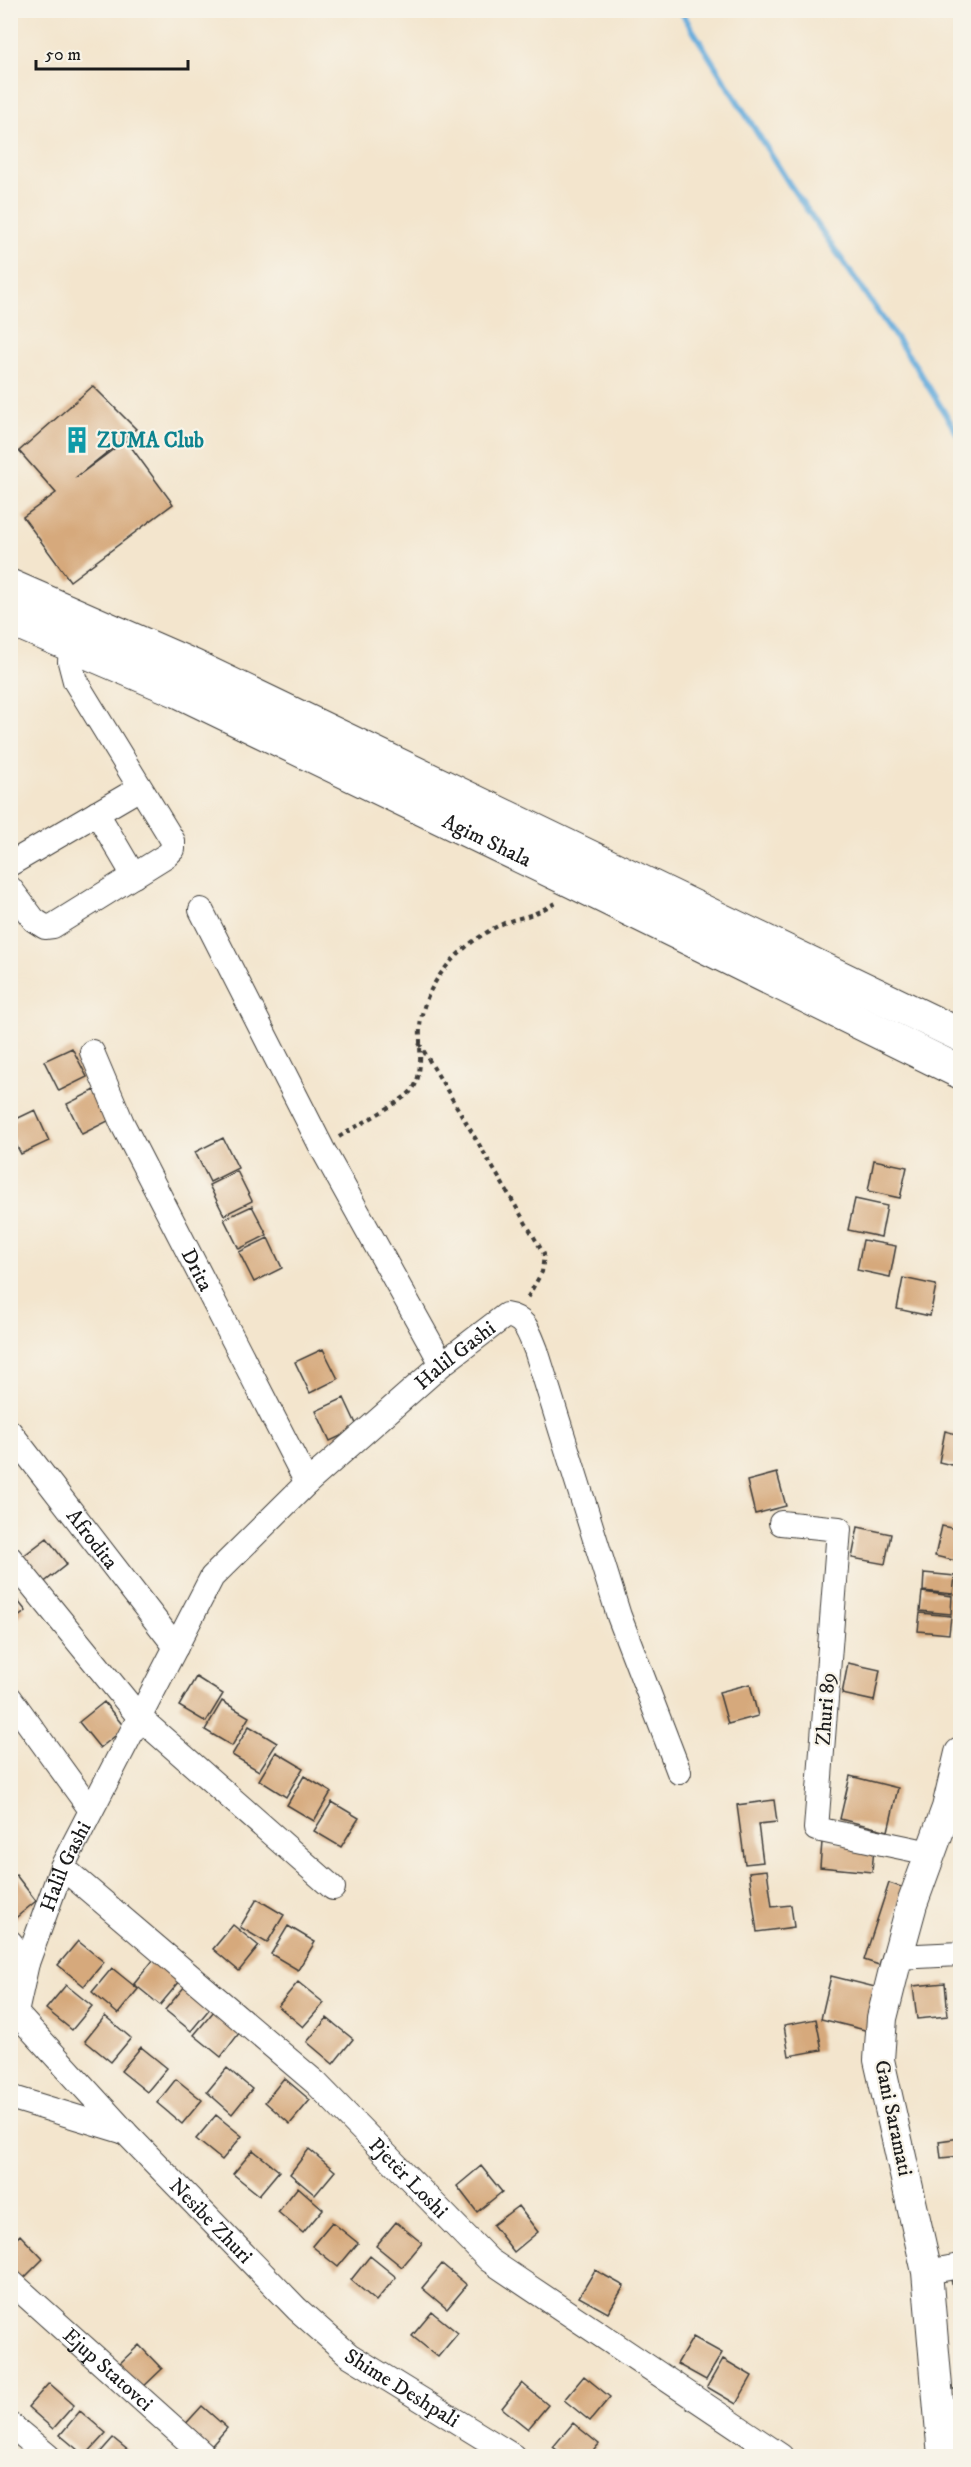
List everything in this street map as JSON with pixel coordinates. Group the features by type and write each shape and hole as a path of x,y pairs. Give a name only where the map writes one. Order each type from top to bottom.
{"main road":[{"name":"Agim Shala","path":"10,586 214,676 960,1035"},
{"name":"Agim Shala","path":"10,619 178,691 960,1072"}],"street":[{"path":"10,888 34,920 45,927 53,926 167,855 173,849 173,841 75,681 70,662 71,645"},
{"path":"10,864 140,788"},
{"path":"97,813 134,876"},
{"path":"201,910 322,1148 442,1364"},
{"name":"Drita","path":"92,1052 122,1123 307,1483"},
{"name":"Halil Gashi","path":"13,2017 27,1963 62,1867 212,1577 307,1483 442,1364 506,1315 517,1317 525,1323 536,1350 619,1616 679,1772"},
{"name":"Afrodita","path":"10,1431 176,1647"},
{"name":"Zhuri 89","path":"781,1522 838,1529 816,1829 930,1853"},
{"path":"10,1558 141,1718 333,1888"},
{"path":"10,1698 91,1810"},
{"name":"Gani Saramati","path":"943,2457 927,2272 879,2060 882,2018 897,1957 912,1904 956,1789 960,1753"},
{"name":"Pjetër Loshi","path":"62,1867 316,2083 489,2260 781,2457"},
{"path":"10,1942 27,1963"},
{"path":"897,1957 960,1954"},
{"name":"Nesibe Zhuri","path":"13,2017 297,2309"},
{"name":"Nesibe Zhuri","path":"10,2097 125,2132"},
{"path":"927,2272 960,2266"},
{"name":"Ejup Statovci","path":"10,2281 205,2457"},
{"name":"Shime Deshpali","path":"297,2309 349,2355 513,2457"},
{"path":"12,2426 48,2457"}],"path":[{"path":"322,1148 412,1090 419,1075 421,1018 426,998 437,978 450,962 475,940 499,925 535,914 566,898 576,883"},
{"path":"419,1042 544,1254 542,1272 517,1317"}],"building":[{"path":"93,386 136,429 75,478 126,440 173,504 70,581 23,517 56,493 19,451"},
{"path":"72,1048 87,1077 59,1091 44,1061"},
{"path":"95,1090 110,1120 82,1134 67,1104"},
{"path":"35,1110 49,1141 21,1154 10,1133 10,1122"},
{"path":"223,1138 238,1168 210,1182 195,1152"},
{"path":"874,1160 907,1167 900,1198 868,1191"},
{"path":"237,1171 252,1201 224,1215 209,1185"},
{"path":"855,1199 887,1206 881,1237 848,1230"},
{"path":"252,1206 267,1235 239,1249 224,1219"},
{"path":"268,1238 282,1268 254,1282 239,1252"},
{"path":"863,1240 896,1246 890,1277 857,1270"},
{"path":"903,1278 936,1285 930,1316 897,1309"},
{"path":"323,1349 338,1379 310,1393 295,1362"},
{"path":"344,1398 358,1428 330,1441 316,1411"},
{"path":"945,1431 960,1435 960,1467 939,1462"},
{"path":"777,1473 786,1506 755,1514 747,1481"},
{"path":"942,1526 960,1530 960,1562 935,1556"},
{"path":"858,1527 891,1534 885,1564 852,1558"},
{"path":"47,1538 67,1564 42,1584 22,1557"},
{"path":"924,1573 955,1576 953,1594 923,1591"},
{"path":"10,1591 26,1611 10,1623"},
{"path":"922,1592 952,1596 951,1614 920,1611"},
{"path":"920,1613 951,1616 949,1634 918,1631"},
{"path":"848,1663 880,1670 874,1701 842,1694"},
{"path":"196,1677 223,1694 206,1722 179,1706"},
{"path":"750,1684 758,1716 728,1724 719,1692"},
{"path":"222,1701 249,1717 232,1746 205,1730"},
{"path":"104,1702 125,1728 100,1748 79,1722"},
{"path":"249,1726 277,1743 259,1771 232,1755"},
{"path":"276,1752 303,1768 286,1797 259,1780"},
{"path":"304,1776 331,1792 314,1821 287,1805"},
{"path":"850,1776 898,1788 888,1831 840,1819"},
{"path":"774,1800 777,1822 758,1824 763,1862 745,1864 737,1805"},
{"path":"332,1802 359,1818 341,1847 314,1831"},
{"path":"822,1842 874,1846 872,1872 820,1867"},
{"path":"767,1870 772,1907 791,1905 794,1927 757,1932 749,1872"},
{"path":"16,1875 36,1901 12,1921 10,1879"},
{"path":"889,1883 904,1888 879,1965 864,1960"},
{"path":"257,1899 284,1915 267,1943 240,1927"},
{"path":"233,1925 259,1946 239,1971 213,1949"},
{"path":"288,1926 315,1942 298,1970 271,1954"},
{"path":"78,1941 104,1962 84,1986 58,1965"},
{"path":"154,1959 180,1981 160,2005 134,1984"},
{"path":"112,1968 138,1989 118,2014 92,1992"},
{"path":"831,1976 879,1988 869,2031 821,2019"},
{"path":"298,1982 324,2003 303,2027 278,2006"},
{"path":"945,1983 948,2016 917,2019 913,1986"},
{"path":"66,1985 92,2006 72,2030 46,2009"},
{"path":"185,1986 211,2007 191,2031 165,2010"},
{"path":"214,2011 240,2032 221,2057 194,2035"},
{"path":"105,2016 131,2038 111,2062 85,2041"},
{"path":"327,2018 353,2039 333,2064 307,2042"},
{"path":"816,2019 822,2050 789,2056 784,2025"},
{"path":"141,2047 167,2068 147,2092 121,2071"},
{"path":"227,2068 252,2089 232,2114 207,2092"},
{"path":"284,2078 310,2100 290,2124 265,2102"},
{"path":"176,2079 202,2100 182,2124 157,2103"},
{"path":"216,2115 242,2136 222,2160 196,2139"},
{"path":"960,2138 960,2156 941,2158 939,2141"},
{"path":"309,2149 335,2171 315,2195 290,2174"},
{"path":"253,2150 279,2171 259,2195 233,2174"},
{"path":"481,2166 502,2192 477,2212 457,2186"},
{"path":"298,2187 323,2209 303,2233 278,2212"},
{"path":"518,2206 538,2232 514,2252 493,2225"},
{"path":"332,2222 358,2243 338,2267 312,2246"},
{"path":"396,2222 422,2243 402,2267 376,2246"},
{"path":"20,2235 43,2259 21,2281 10,2271 10,2245"},
{"path":"370,2256 396,2277 376,2301 351,2280"},
{"path":"442,2264 467,2285 447,2309 422,2288"},
{"path":"595,2270 624,2286 608,2313 579,2297"},
{"path":"960,2277 960,2303 956,2304 951,2279"},
{"path":"432,2312 458,2333 438,2357 412,2336"},
{"path":"693,2337 722,2353 706,2380 677,2364"},
{"path":"139,2345 162,2369 139,2391 116,2367"},
{"path":"723,2359 752,2376 736,2404 707,2387"},
{"path":"584,2376 610,2397 590,2421 564,2400"},
{"path":"49,2383 74,2405 53,2429 28,2407"},
{"path":"522,2383 548,2405 528,2429 502,2408"},
{"path":"951,2389 960,2389 960,2429 953,2429"},
{"path":"202,2406 227,2428 207,2451 181,2429"},
{"path":"80,2411 106,2433 85,2456 60,2435"},
{"path":"573,2423 599,2444 589,2456 565,2456 553,2447"},
{"path":"113,2438 135,2456 97,2456"}],"waterway":[{"path":"680,10 790,185 917,368 960,438"}],"place":[{"name":"ZUMA Club","path":"77,440"}]}
